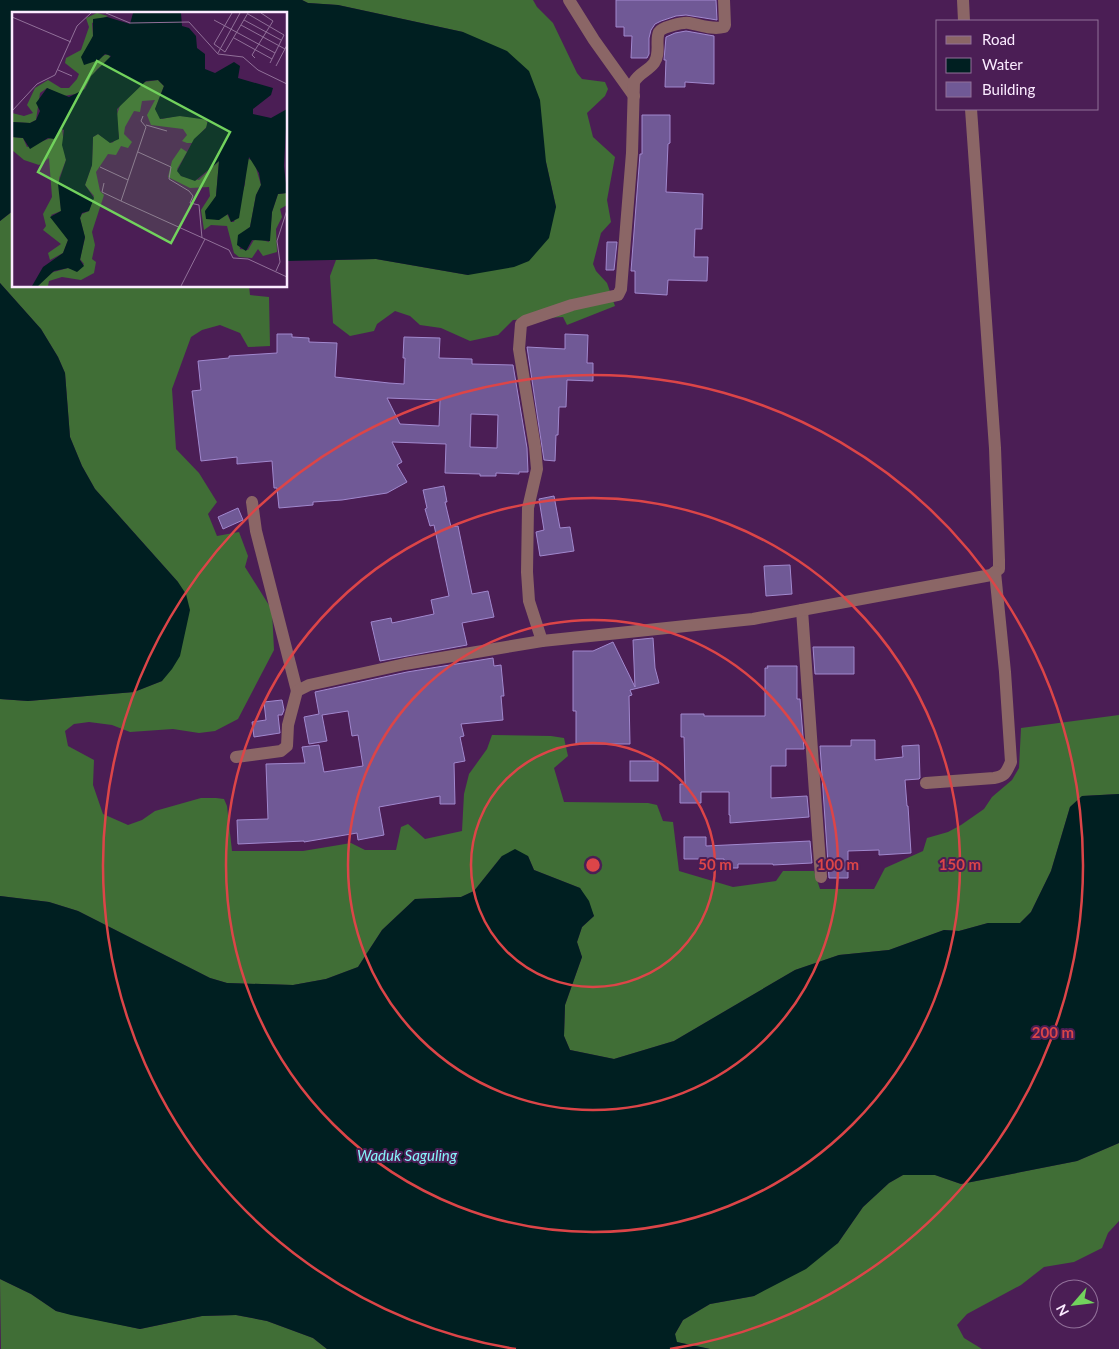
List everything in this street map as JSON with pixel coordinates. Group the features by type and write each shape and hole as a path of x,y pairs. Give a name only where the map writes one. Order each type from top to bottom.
{"street":[{"path":"570,0 594,40 634,96"},
{"path":"542,641 529,601 527,572 528,508 537,469 519,349 521,324 572,306 618,295 621,290 632,153 634,82 637,77 653,64 658,54 659,33 663,29 686,22 702,27 724,27 724,0"},
{"path":"963,0 964,20"},
{"path":"297,691 309,685 405,664 542,641 753,619 991,575 995,572 998,569 999,560 995,448 971,110"},
{"path":"236,757 281,751 287,746 288,725 297,691 256,531 252,502"},
{"path":"926,783 1001,777 1005,774 1011,762 1005,672 995,572"},
{"path":"802,610 820,877"}],"green space":[{"path":"302,0 533,0 537,7 553,23 577,73 582,79 605,82 608,89 605,96 587,113 593,137 615,157 607,200 611,222 601,233 593,264 596,271 607,283 615,306 567,325 563,317 513,320 498,335 470,341 441,328 420,325 410,316 395,311 377,324 374,331 350,336 333,323 330,276 336,260 376,259 468,275 556,207 546,162 463,32 338,5 308,3"},
{"path":"12,212 12,288 249,288 250,295 269,297 270,346 248,347 240,333 220,325 202,330 191,337 172,389 176,449 199,473 217,502 208,514 217,536 239,532 248,556 245,567 272,610 274,650 238,719 215,731 199,733 173,729 130,732 112,725 89,722 74,724 65,731 68,746 94,760 93,785 103,814 128,825 142,820 155,811 201,798 216,798 224,799 227,806 232,851 303,851 351,843 365,850 396,850 401,827 408,824 425,839 462,831 464,794 469,774 487,749 492,735 551,736 564,738 568,756 554,768 564,802 648,803 657,805 663,821 673,822 679,871 733,887 776,881 783,871 814,871 820,889 874,889 885,868 923,851 927,838 948,832 961,825 984,809 992,797 1012,780 1019,768 1021,728 1119,715 1119,794 1082,796 1070,807 1051,871 1031,912 1020,923 988,923 959,931 944,930 889,950 839,955 795,970 674,1041 614,1059 570,1050 564,1036 565,1005 582,957 577,942 582,927 594,916 580,888 534,870 528,856 502,856 474,891 461,897 415,899 382,930 358,967 326,979 293,985 227,983 210,978 78,911 49,902 0,896 0,699 28,701 134,692 162,681 178,582 95,489 82,466 70,437 65,373 58,357 41,329 0,283 0,221"},
{"path":"1119,1143 1119,1221 1108,1233 1102,1248 1074,1262 1044,1267 1021,1285 967,1314 957,1325 964,1338 982,1349 710,1349 676,1342 675,1334 683,1320 710,1304 754,1296 838,1243 863,1207 889,1183 903,1175 935,1175 961,1184 1077,1161"},
{"path":"0,1279 31,1294 56,1311 140,1329 202,1316 236,1315 267,1321 313,1338 327,1349 1,1349"}],"water":[{"path":"0,0 302,0 308,3 338,5 463,32 507,51 529,71 540,100 546,162 556,207 549,238 529,261 514,267 468,275 376,259 288,261 288,12 12,12 12,212 0,221"},
{"path":"0,283 41,329 58,357 65,373 70,437 82,466 95,489 178,582 186,594 190,610 180,656 162,681 134,692 28,701 0,699"},
{"name":"Waduk Saguling","path":"1119,794 1119,1143 1077,1161 961,1184 935,1175 903,1175 889,1183 863,1207 838,1243 806,1269 754,1296 710,1304 683,1320 675,1334 677,1342 710,1349 327,1349 313,1338 267,1321 236,1315 202,1316 140,1329 71,1315 56,1311 31,1294 0,1279 0,896 49,902 78,911 210,978 227,983 293,985 326,979 358,967 382,930 415,899 461,897 474,891 502,856 515,849 528,856 534,870 580,888 589,901 594,916 582,927 577,942 582,957 565,1005 564,1036 570,1050 614,1059 674,1041 795,970 839,955 889,950 944,930 959,931 988,923 1020,923 1031,912 1051,871 1070,807 1082,796"}],"building":[{"path":"616,0 716,0 717,20 686,15 661,21 655,24 651,30 647,58 631,58 632,36 624,36 624,27 616,27"},
{"path":"686,31 714,36 714,84 685,82 685,87 665,87 666,60 664,60 666,37"},
{"path":"642,115 670,115 666,192 703,194 702,229 695,229 694,257 708,257 707,281 668,280 667,295 635,293 635,271 631,271 640,154 642,154"},
{"path":"607,242 617,242 614,270 606,270"},
{"path":"277,334 292,334 292,337 309,338 309,342 337,343 335,377 404,384 404,337 440,338 439,358 472,359 472,364 513,365 527,448 528,472 519,472 519,474 496,473 496,476 445,473 446,444 392,442 402,462 397,465 407,482 387,493 342,500 313,502 313,505 279,508 277,488 274,488 272,461 237,464 237,457 201,461 192,391 201,390 198,361 229,358 229,356 277,353","holes":["387,398 440,400 439,426 400,424","471,414 498,415 497,448 470,447"]},
{"path":"565,334 588,335 587,363 593,363 593,381 567,380 566,407 559,407 555,461 544,460 527,347 565,349"},
{"path":"444,486 447,502 445,502 451,527 458,526 472,594 488,591 494,617 462,623 467,645 380,661 371,622 391,618 392,623 434,614 431,600 449,596 434,525 430,526 425,509 427,508 423,490"},
{"path":"554,496 560,528 570,527 574,551 540,556 536,532 544,530 539,499"},
{"path":"238,508 243,520 223,529 218,517"},
{"path":"790,565 792,594 766,596 764,566"},
{"path":"653,638 655,668 659,683 630,690 632,695 629,696 630,744 576,744 576,711 573,711 573,651 593,651 613,642 635,687 633,640"},
{"path":"813,647 854,647 854,674 815,674"},
{"path":"493,658 494,666 501,665 504,696 501,696 503,720 461,724 464,736 460,737 465,761 454,763 455,804 440,804 440,796 379,807 384,835 358,840 357,833 304,842 238,844 237,820 268,819 266,764 305,763 302,747 319,745 324,772 363,766 358,735 352,736 348,711 322,715 327,741 309,744 304,717 319,714 315,692 407,672"},
{"path":"767,666 797,666 797,699 800,699 804,749 786,749 786,766 771,766 771,798 807,796 809,817 730,823 729,792 701,792 701,803 680,803 680,784 685,784 684,737 681,737 681,714 765,716 765,668 768,668"},
{"path":"282,700 284,710 282,715 278,715 280,733 254,737 252,722 266,720 264,702"},
{"path":"851,740 875,740 875,760 903,757 902,746 919,745 920,778 905,780 911,853 879,855 879,850 848,851 848,878 829,878 820,746 851,746"},
{"path":"630,761 658,761 658,781 630,781"},
{"path":"684,837 706,837 706,846 810,841 812,863 738,864 738,868 724,868 724,859 684,859"}]}
